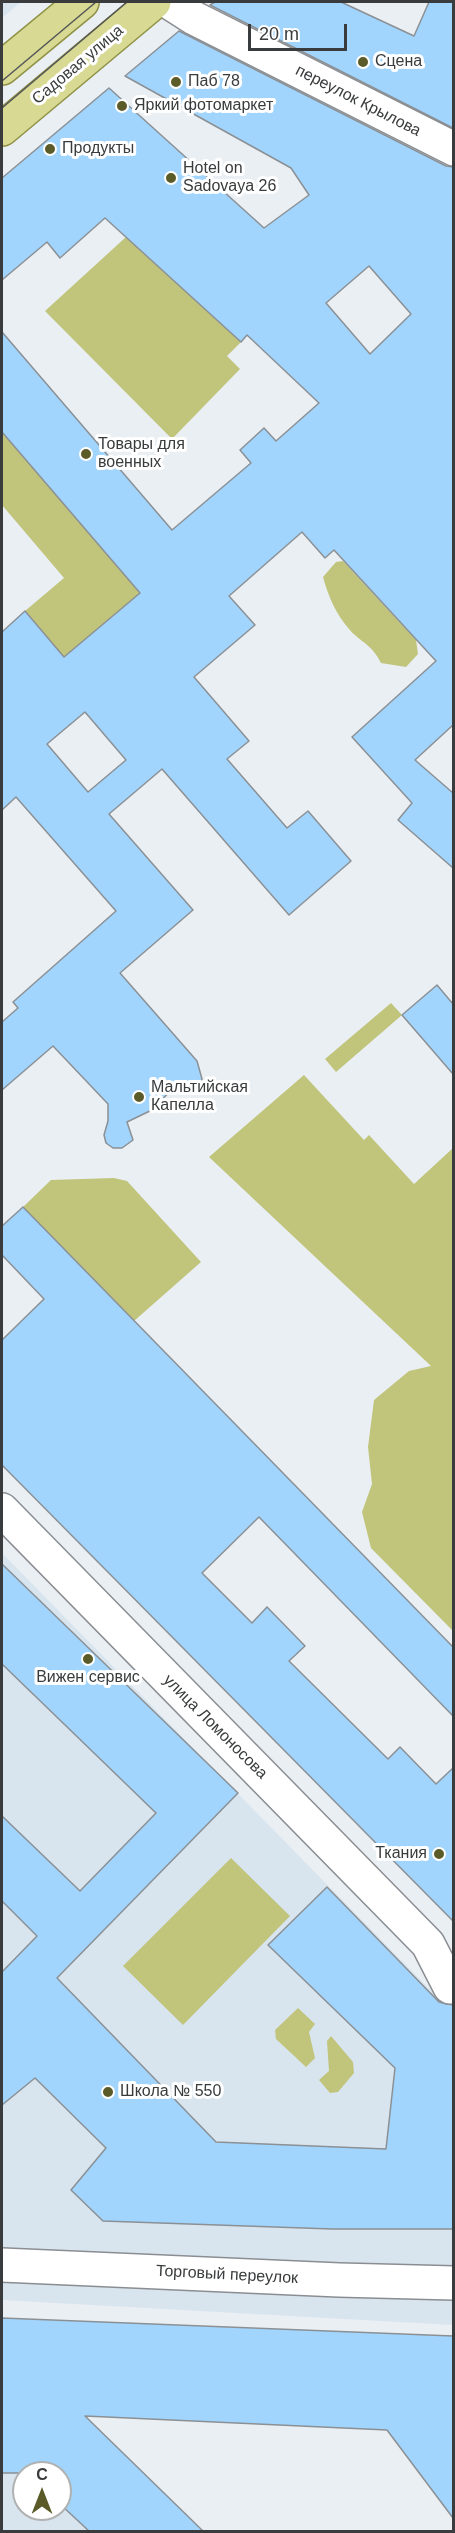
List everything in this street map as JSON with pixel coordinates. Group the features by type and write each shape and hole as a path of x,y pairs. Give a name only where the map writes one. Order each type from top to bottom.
{"main road":[{"path":"2,68 82,2"},
{"name":"Садовая улица","path":"2,129 154,2"}],"street":[{"name":"переулок Крылова","path":"169,2 194,18 453,149"},
{"name":"улица Ломоносова","path":"6,1522 444,1962"},
{"name":"Торговый переулок","path":"2,2265 453,2283"}],"shaded area":[{"path":"2,2 21,2 2,18"},
{"path":"2,1553 453,2013 453,2325 2,2300"},
{"path":"2,2450 13,2461 12,2521 72,2521 72,2515 90,2531 2,2531"}],"green space":[{"path":"126,237 241,342 227,356 240,369 172,439 45,311"},
{"path":"2,432 140,593 64,657 25,611 64,578 2,505"},
{"path":"343,561 416,640 418,654 406,667 381,663 370,647 349,629 336,611 323,577 336,562"},
{"path":"391,1003 402,1015 336,1072 325,1059"},
{"path":"304,1075 364,1140 369,1135 414,1184 453,1148 453,1631 371,1548 362,1512 372,1484 368,1447 374,1400 409,1371 431,1366 209,1157"},
{"path":"114,1178 127,1181 201,1262 134,1321 23,1207 51,1180"},
{"path":"231,1858 290,1916 183,2025 123,1966"},
{"path":"298,2008 315,2024 309,2032 315,2058 306,2067 276,2039 275,2030"},
{"path":"331,2036 353,2062 354,2073 338,2092 330,2093 319,2080 329,2071 327,2041"}],"building":[{"path":"215,2 341,2 414,36 429,2 453,2 453,128 210,5"},
{"path":"179,31 446,166 453,167 453,725 415,760 453,793 453,868 398,820 412,803 352,737 436,661 334,550 325,558 302,532 229,596 255,625 194,677 249,741 227,759 287,828 308,811 351,861 289,915 162,769 109,814 193,910 120,973 197,1061 202,1079 199,1088 193,1092 169,1092 154,1109 127,1122 133,1140 122,1148 113,1148 106,1143 104,1135 108,1121 108,1104 53,1046 2,1090 2,1022 18,1008 13,1002 116,911 16,797 2,810 2,632 25,611 64,657 140,593 2,432 2,332 172,530 251,463 240,450 264,428 276,441 319,403 247,335 241,342 105,218 60,258 47,242 2,280 2,178 109,88 264,228 309,195 291,168 125,76","holes":["369,266 411,314 370,354 326,303","85,712 126,760 88,792 47,744"]},
{"path":"437,985 453,1004 453,1074 402,1015"},
{"path":"23,1207 453,1647 453,1716 259,1517 202,1573 252,1623 267,1607 305,1646 289,1661 388,1759 400,1747 436,1784 453,1768 453,1921 2,1465 2,1340 44,1299 2,1255 2,1226"},
{"path":"2,1564 238,1793 57,1978 216,2142 386,2149 395,2068 268,1945 327,1887 439,2002 453,2005 453,2229 332,2229 103,2221 71,2190 106,2148 35,2078 2,2105 2,1972 37,1936 2,1901 2,1816 80,1891 156,1813 2,1664"},
{"path":"2,2318 453,2336 453,2518 387,2430 85,2416 204,2532 90,2532 72,2515 72,2461 12,2461 12,2473 2,2473"}],"tram line":[{"path":"2,81 96,2"},
{"path":"2,108 127,2"}],"place":[{"name":"Сцена","path":"363,62"},
{"name":"Паб 78","path":"176,82"},
{"name":"Яркий фотомаркет","path":"122,106"},
{"name":"Продукты","path":"50,149"},
{"name":"Hotel on Sadovaya 26","path":"171,178"},
{"name":"Товары для военных","path":"86,454"},
{"name":"Мальтийская Капелла","path":"139,1097"},
{"name":"Вижен сервис","path":"88,1659"},
{"name":"Ткания","path":"439,1854"},
{"name":"Школа № 550","path":"108,2092"}]}
